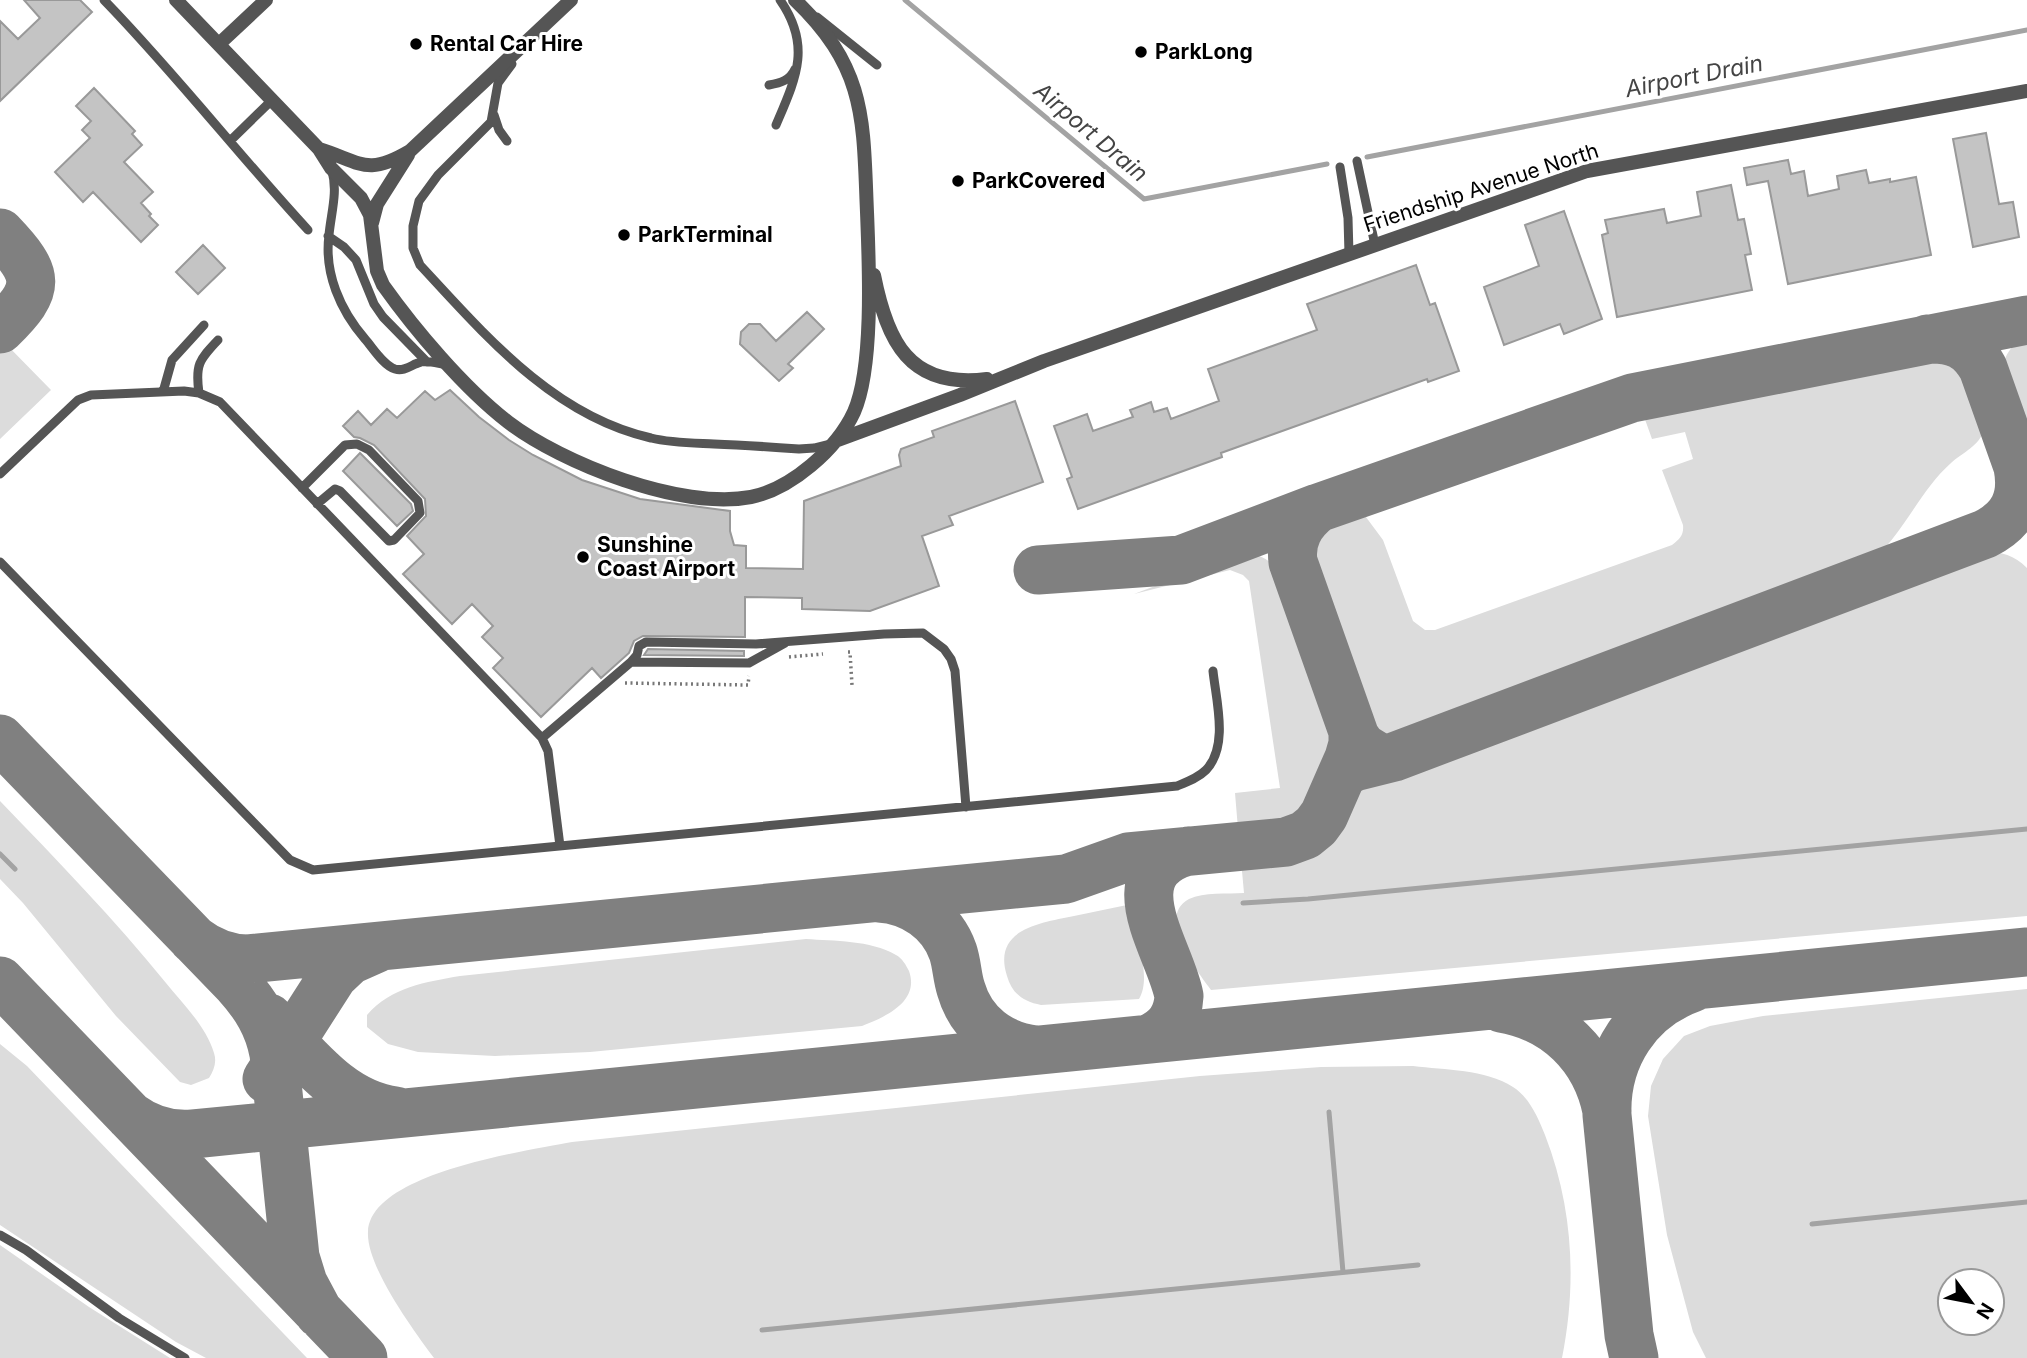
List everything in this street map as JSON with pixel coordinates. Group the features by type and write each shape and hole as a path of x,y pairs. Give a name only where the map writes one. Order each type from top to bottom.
{"street":[{"path":"176,0 319,149 331,168 361,198 370,215 377,271 383,285 449,365 497,413 528,436 600,472 658,489 718,498 759,495 810,466 838,440 855,409 864,370 868,242 864,130 859,103 846,67 823,27 796,1"},
{"path":"219,44 266,0"},
{"path":"319,149 365,166 395,160 411,151 571,0"},
{"name":"Friendship Avenue North","path":"838,440 960,395 1005,375 1587,171 2027,91"},
{"path":"371,231 377,204 411,151"},
{"name":"Friendship Avenue North","path":"868,242 881,311 899,348 909,358 920,367 951,379 984,380 1005,375"}],"lane":[{"path":"104,0 145,42 256,174 308,230"},
{"path":"776,125 798,64 795,25 780,0"},
{"path":"796,1 877,65"},
{"path":"507,141 495,123 495,92 503,74 560,11"},
{"path":"769,85 782,82 793,74 798,64"},
{"path":"230,141 271,101"},
{"path":"494,113 491,122 438,175 419,201 413,226 413,248 421,265 514,362 547,389 575,407 606,422 651,438 799,449 814,448 838,440"},
{"path":"1357,161 1375,245"},
{"path":"1340,167 1348,218 1349,254"},
{"path":"331,168 335,182 328,236 330,276 338,298 361,334 391,368 403,370 417,363 427,362 449,365"},
{"path":"328,236 356,260 374,304 383,317 427,362"},
{"path":"163,392 172,360 204,326"},
{"path":"200,393 198,365 203,355 218,340"},
{"path":"0,474 78,400 90,395 200,393 219,402 542,738 548,751 560,846"},
{"path":"302,488 345,444 357,444 369,450 418,501 419,513 394,540 389,541 340,491 335,489 329,492 317,504"},
{"path":"0,562 290,860 313,870 1177,786 1197,778 1208,768 1217,752 1219,722 1213,671"},
{"path":"542,738 631,663 639,646 646,642 756,644 923,633 944,649 955,671 967,807"},
{"path":"631,663 750,663 789,641"},
{"path":"0,1235 26,1250 119,1318 185,1358"}],"path":[{"path":"837,653 850,652 852,685"},
{"path":"784,658 824,654"},
{"path":"619,683 748,685 750,671"}],"shaded area":[{"path":"2027,336 2027,445 2002,377 2003,364 2008,353 2016,343"},
{"path":"3,341 51,390 0,439 0,344"},
{"path":"1936,359 1959,367 1966,374 1975,394 1984,429 1982,435 1939,475 1899,531 1864,567 1404,738 1381,737 1371,729 1309,563 1311,540 1322,526 1360,509 1383,540 1413,621 1425,630 1435,630 1672,545 1679,539 1683,525 1662,470 1693,459 1685,432 1652,439 1642,411 1903,360"},
{"path":"1984,551 2007,555 2027,568 2027,916 1211,990 1189,958 1177,931 1176,918 1180,907 1189,899 1202,895 1244,893 1241,860 1288,856 1316,846 1336,824 1355,782 1966,555"},
{"path":"1242,553 1264,558 1281,574 1335,722 1337,739 1327,772 1304,811 1285,822 1238,829 1235,793 1280,788 1249,581 1243,575 1230,570 1134,594"},
{"path":"0,801 106,913 193,1015 215,1056 209,1078 191,1085 180,1082 116,1016 0,879"},
{"path":"1127,905 1143,966 1143,989 1139,999 1041,1005 1029,1002 1015,992 1009,982 1004,960 1006,948 1022,931 1047,922"},
{"path":"806,939 875,946 898,956 909,971 911,982 905,1000 890,1013 862,1026 590,1052 495,1056 418,1052 388,1044 367,1027 367,1015 387,998 410,987 434,981"},
{"path":"2027,989 2027,1358 1706,1358 1693,1332 1667,1235 1648,1116 1651,1086 1663,1059 1684,1036 1710,1026 1763,1016"},
{"path":"0,1044 27,1066 307,1358 206,1358 176,1342 0,1225"},
{"path":"1413,1066 1464,1071 1502,1081 1519,1092 1536,1115 1562,1190 1570,1245 1570,1302 1562,1358 434,1358 393,1298 369,1246 368,1232 375,1212 394,1194 421,1180 488,1159 572,1142 1200,1076 1321,1067"},
{"path":"0,1245 89,1307 170,1358 0,1358"}],"building":[{"path":"24,0 80,0 92,12 0,101 0,21 18,39 40,18"},
{"path":"94,88 135,131 132,134 142,145 124,162 153,192 141,203 158,225 141,242 93,192 83,202 55,172 90,138 82,130 91,121 76,106"},
{"path":"1986,133 1999,204 2013,202 2019,237 1973,247 1953,139"},
{"path":"1788,160 1791,174 1804,171 1808,196 1839,189 1837,176 1866,170 1869,183 1916,177 1931,255 1788,284 1768,181 1747,185 1744,168"},
{"path":"1731,185 1738,220 1744,219 1751,254 1745,255 1752,290 1617,317 1602,235 1608,233 1605,220 1664,209 1667,223 1701,216 1697,192"},
{"path":"1564,211 1602,319 1564,334 1560,324 1504,345 1484,287 1539,266 1525,225"},
{"path":"203,245 225,268 198,294 176,272"},
{"path":"1416,265 1430,305 1435,303 1459,371 1428,382 1427,379 1221,453 1222,457 1078,509 1067,479 1072,477 1054,426 1087,414 1093,431 1133,417 1130,410 1151,402 1154,412 1167,408 1171,419 1219,401 1208,369 1317,330 1307,304"},
{"path":"807,312 824,329 788,364 793,368 779,381 740,344 741,332 749,324 760,324 776,341"},
{"name":"Sunshine Coast Airport","path":"450,390 509,440 582,480 640,499 730,511 730,531 734,545 746,546 746,568 803,569 804,501 901,466 901,449 934,437 932,431 1015,401 1043,482 949,516 953,525 922,536 939,586 870,611 802,609 802,598 745,597 745,637 643,636 634,641 629,653 601,678 592,668 541,717 493,668 503,658 482,637 493,626 472,604 452,624 403,574 424,554 407,536 426,516 425,499 374,445 354,437 343,426 358,411 371,425 387,409 397,418 425,391 435,400"},
{"path":"360,453 411,504 413,511 397,526 343,471"},
{"path":"648,649 744,651 744,656 644,655"}],"waterway":[{"name":"Airport Drain","path":"905,0 1144,199 1327,164"},
{"name":"Airport Drain","path":"1367,157 2027,30"},
{"path":"1243,903 1308,899 2027,829"},
{"path":"0,854 15,869"},
{"path":"1329,1112 1343,1272"},
{"path":"1812,1224 2027,1202"},
{"path":"762,1330 1418,1265"}],"taxiway":[{"path":"0,233 23,260 31,281 23,303 0,329"},
{"path":"1038,570 1181,560 1318,508 1632,398 2027,320"},
{"path":"1927,339 1960,344 1978,360 2027,492"},
{"path":"1343,773 1354,767 1394,757 1985,534 2003,522 2018,499 2018,467"},
{"path":"1318,508 1306,519 1295,538 1293,562 1355,737 1362,747 1375,755"},
{"path":"193,939 219,954 248,959 1066,879 1128,857 1286,842 1305,835 1324,815 1349,758 1353,732"},
{"path":"0,739 237,984 261,1016 274,1054 295,1257 303,1283 319,1313"},
{"path":"1148,1039 1171,1022 1177,1010 1179,996 1151,914 1149,894 1153,876 1165,862 1188,851"},
{"path":"879,898 903,903 933,921 948,941 960,984 972,1013 999,1038 1010,1044 1036,1050"},
{"path":"267,1079 333,976 350,960 377,948"},
{"path":"130,1116 160,1131 193,1134 2027,952"},
{"path":"0,981 363,1358"},
{"path":"1634,1358 1629,1335 1607,1115 1608,1094 1619,1054 1641,1021 1656,1008 1692,988"},
{"path":"1501,1008 1539,1020 1570,1042 1594,1073 1607,1111"},
{"path":"269,1018 341,1089 376,1107 396,1111"}],"place":[{"name":"Rental Car Hire","path":"416,44"},
{"name":"ParkLong","path":"1141,52"},
{"name":"ParkCovered","path":"958,181"},
{"name":"ParkTerminal","path":"624,235"},
{"name":"Sunshine Coast Airport","path":"583,557"}]}
